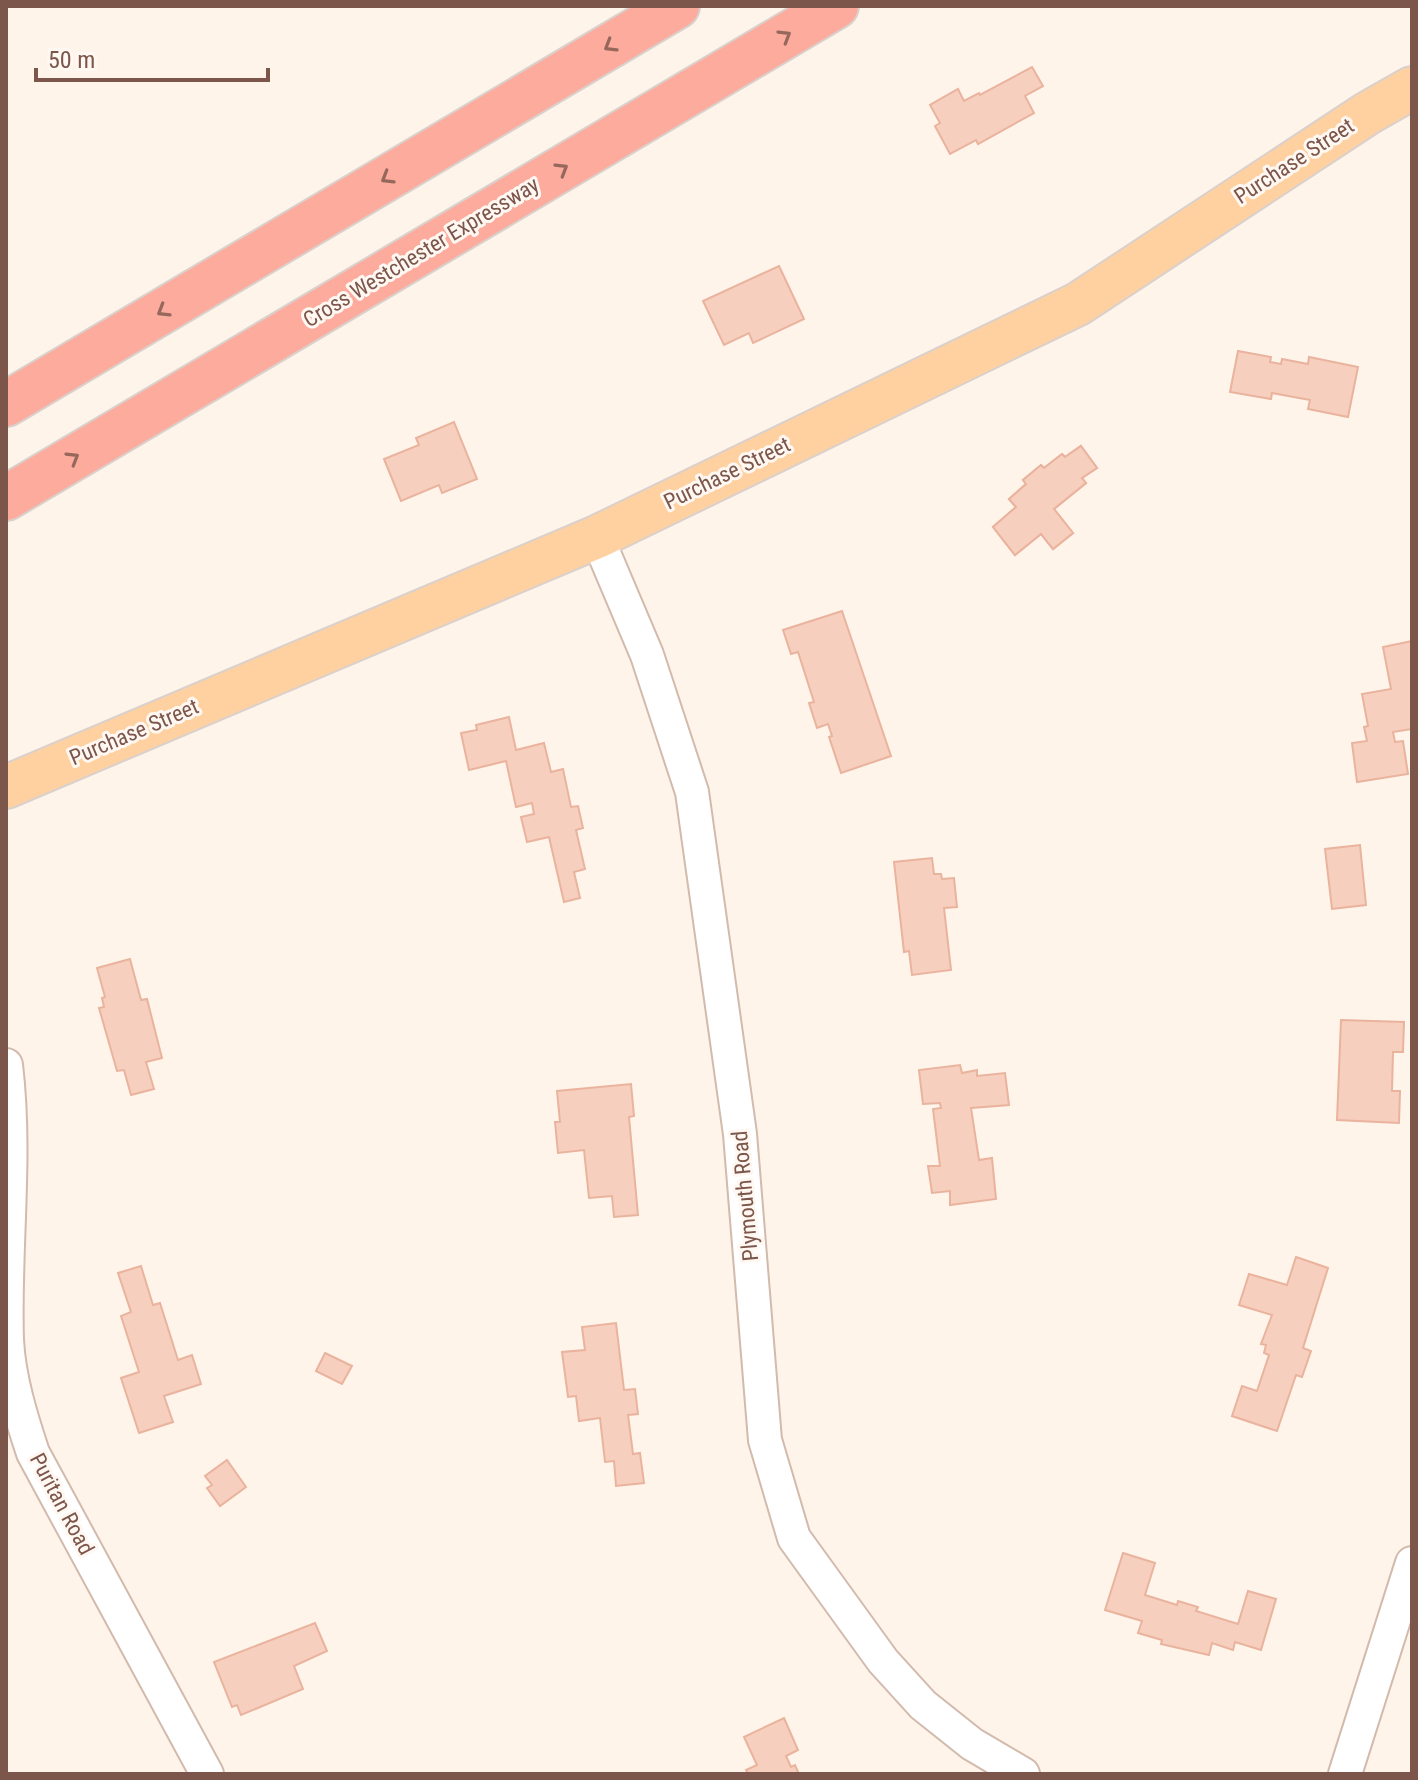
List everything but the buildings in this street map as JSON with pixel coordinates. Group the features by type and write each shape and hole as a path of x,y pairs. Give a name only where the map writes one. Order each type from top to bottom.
{"highway":[{"path":"6,404 677,6"},
{"name":"Cross Westchester Expressway","path":"6,498 836,6"}],"main road":[{"name":"Purchase Street","path":"6,787 597,537 1078,304 1368,113 1412,88"}],"street":[{"name":"Plymouth Road","path":"597,537 647,655 692,792 740,1134 765,1440 794,1538 883,1661 923,1705 972,1744 1023,1774"},
{"name":"Puritan Road","path":"6,1065 11,1109 7,1342 19,1413 33,1453 207,1774"},
{"path":"1345,1774 1412,1563"}]}
